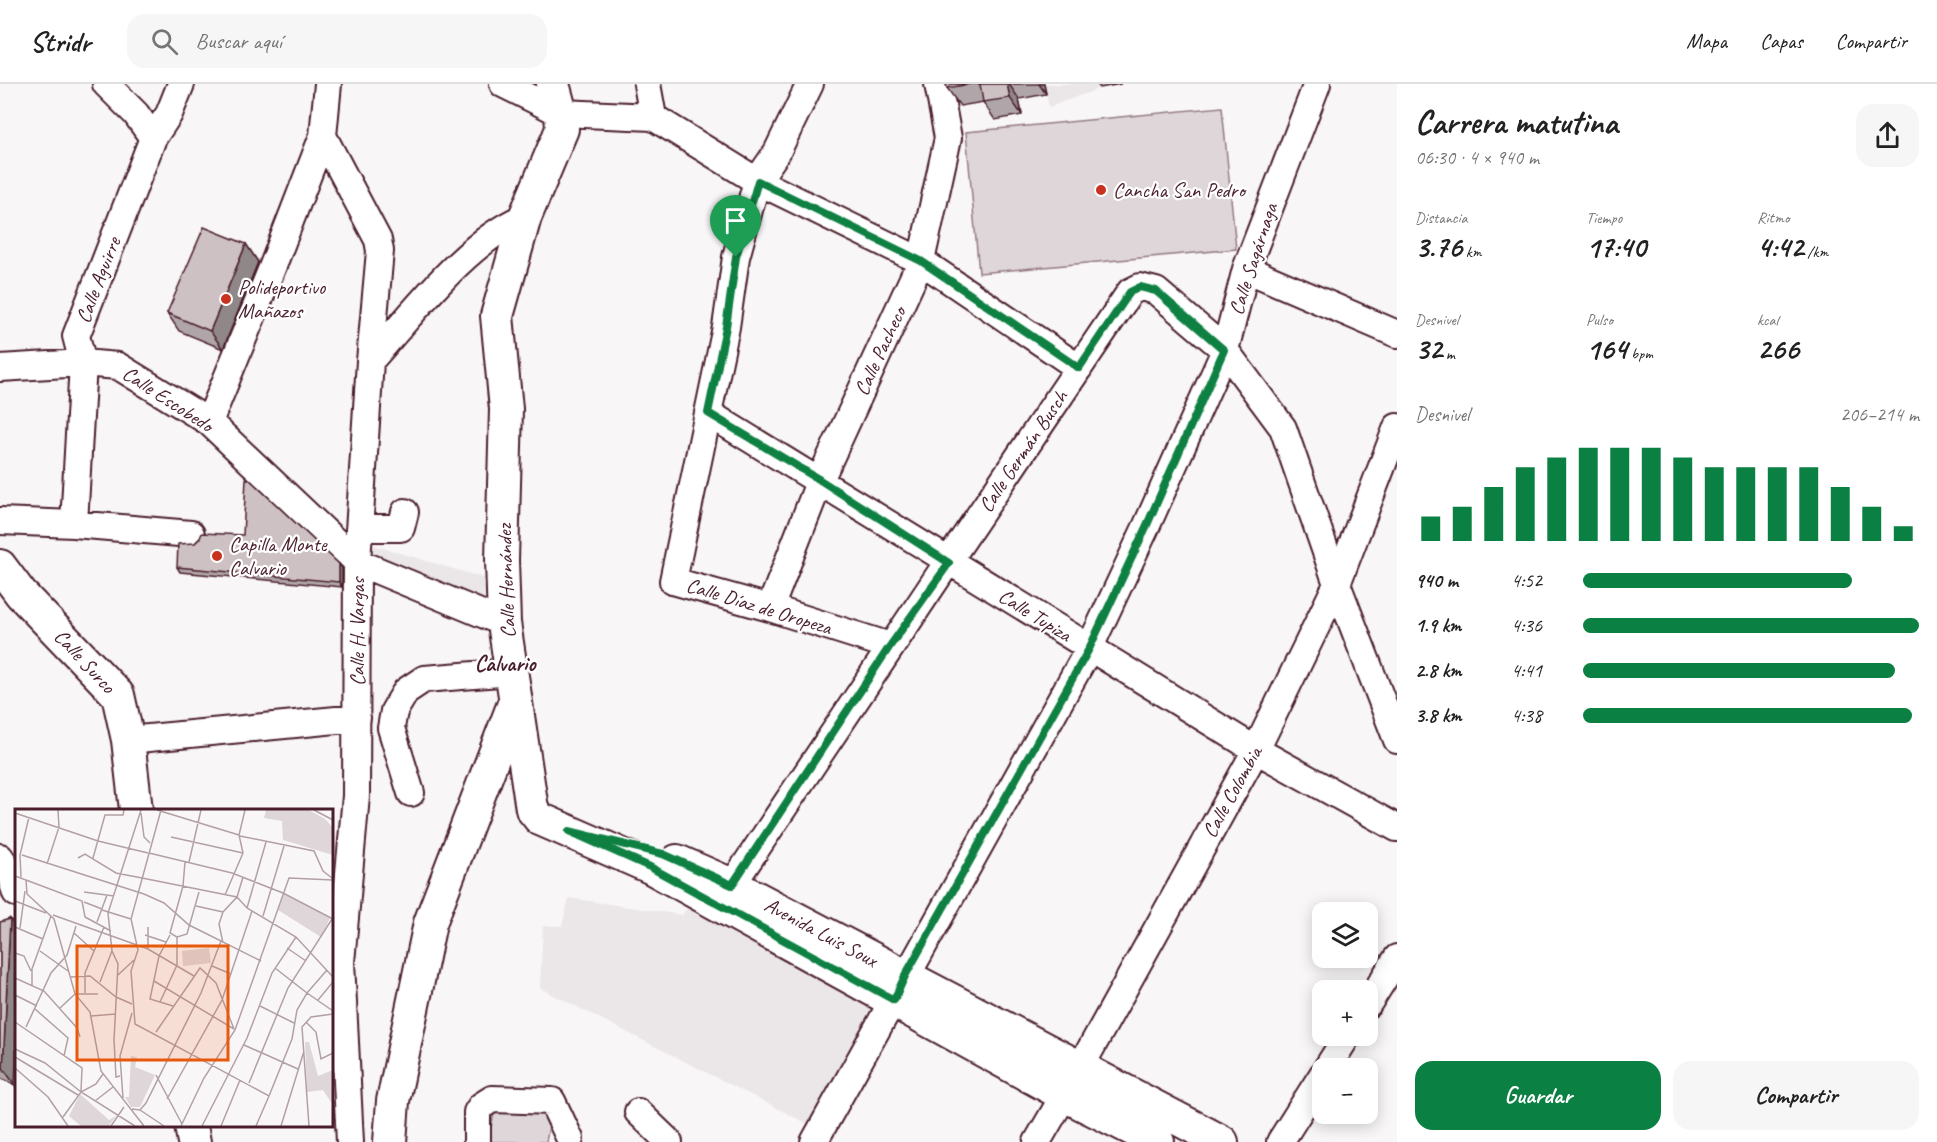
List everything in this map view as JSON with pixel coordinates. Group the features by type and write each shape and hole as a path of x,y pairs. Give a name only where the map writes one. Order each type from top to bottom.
{"main road":[{"name":"Calle Hernández","path":"514,685 504,623 502,560 507,409 497,316 525,217 562,129 557,99"},
{"name":"Calle Surco","path":"0,566 21,594 118,695 128,740 136,809"},
{"name":"Avenida Luis Soux","path":"514,685 532,809 540,819 650,867 900,988 1080,1068 1222,1142"},
{"path":"390,1142 393,1101 430,923 514,685"},
{"name":"Avenida Luis Soux","path":"569,831 663,854 732,885 900,988 1064,1095 1158,1142"},
{"path":"191,1127 195,1142"}],"street":[{"path":"106,84 136,114 153,138"},
{"name":"Calle Aguirre","path":"74,524 83,363 76,336 153,138 169,114 181,84"},
{"path":"209,422 272,268 322,136 328,84"},
{"path":"503,84 557,99 652,117 758,181 921,261 1079,368"},
{"path":"647,84 652,117"},
{"name":"Calle Díaz de Oropeza","path":"810,84 777,152 758,181 736,257 726,327 674,581 770,608 890,646"},
{"name":"Calle Pacheco","path":"770,608 820,480 921,261 948,138 938,84"},
{"name":"Calle Sagárnaga","path":"814,1142 1089,649 1147,525 1224,350 1246,269 1317,84"},
{"name":"Calle H. Vargas","path":"322,136 378,240 380,251 370,361 357,562 356,796 341,962 340,1106 350,1142"},
{"path":"370,361 459,263 506,225 525,217"},
{"path":"1246,269 1397,334"},
{"name":"Calle Germán Busch","path":"732,885 890,646 949,563 1130,292 1140,287 1156,291 1224,350 1283,428 1337,584 1397,740"},
{"name":"Calle Escobedo","path":"0,368 83,363 118,366 209,422 357,562"},
{"name":"Calle Tupiza","path":"708,413 1256,750 1397,828"},
{"name":"Calle Colombia","path":"1037,1142 1256,750 1337,584 1397,427"},
{"path":"360,528 401,528 405,512"},
{"path":"0,521 74,524 191,534"},
{"path":"357,562 504,623"},
{"path":"411,793 391,728 394,711 406,691 424,678 514,685"},
{"path":"128,740 357,718"},
{"path":"0,856 9,870 15,891"},
{"path":"1378,988 1397,958"},
{"path":"1280,1142 1312,1091"},
{"path":"477,1142 477,1112 481,1106 492,1099 552,1101 570,1139"},
{"path":"638,1112 669,1142"}],"shaded area":[{"path":"1044,84 1121,84 1100,88 1049,107"},
{"name":"Cancha San Pedro","path":"1222,107 1236,249 979,273 966,132"},
{"path":"369,544 484,578 484,603 368,556"},
{"path":"569,898 682,915 693,900 869,1003 872,1011 810,1125 540,988 543,926 562,926"},
{"path":"496,1104 551,1116 546,1142 488,1142"}],"building":[{"path":"946,84 971,84 947,88"},
{"path":"980,84 1007,84 1010,98 983,102"},
{"path":"204,227 246,244 210,331 167,313"},
{"path":"246,479 249,479 339,564 339,582 177,567 178,544 195,543 202,533 243,535"},
{"path":"10,919 3,1068 0,1066 0,922"}],"place":[{"name":"Cancha San Pedro","path":"1101,190"},
{"name":"Polideportivo Mañazos","path":"226,299"},
{"name":"Capilla Monte Calvario","path":"217,556"}],"district":[{"name":"Calvario","path":"505,663"}],"route":[{"path":"758,181 921,261 1079,368 1130,292 1140,287 1156,291 1224,350 1147,525 1089,649 905,976 894,1000 650,867 569,831 663,854 732,885 890,646 949,563 820,480 708,413 726,327 736,257 758,181"}]}
